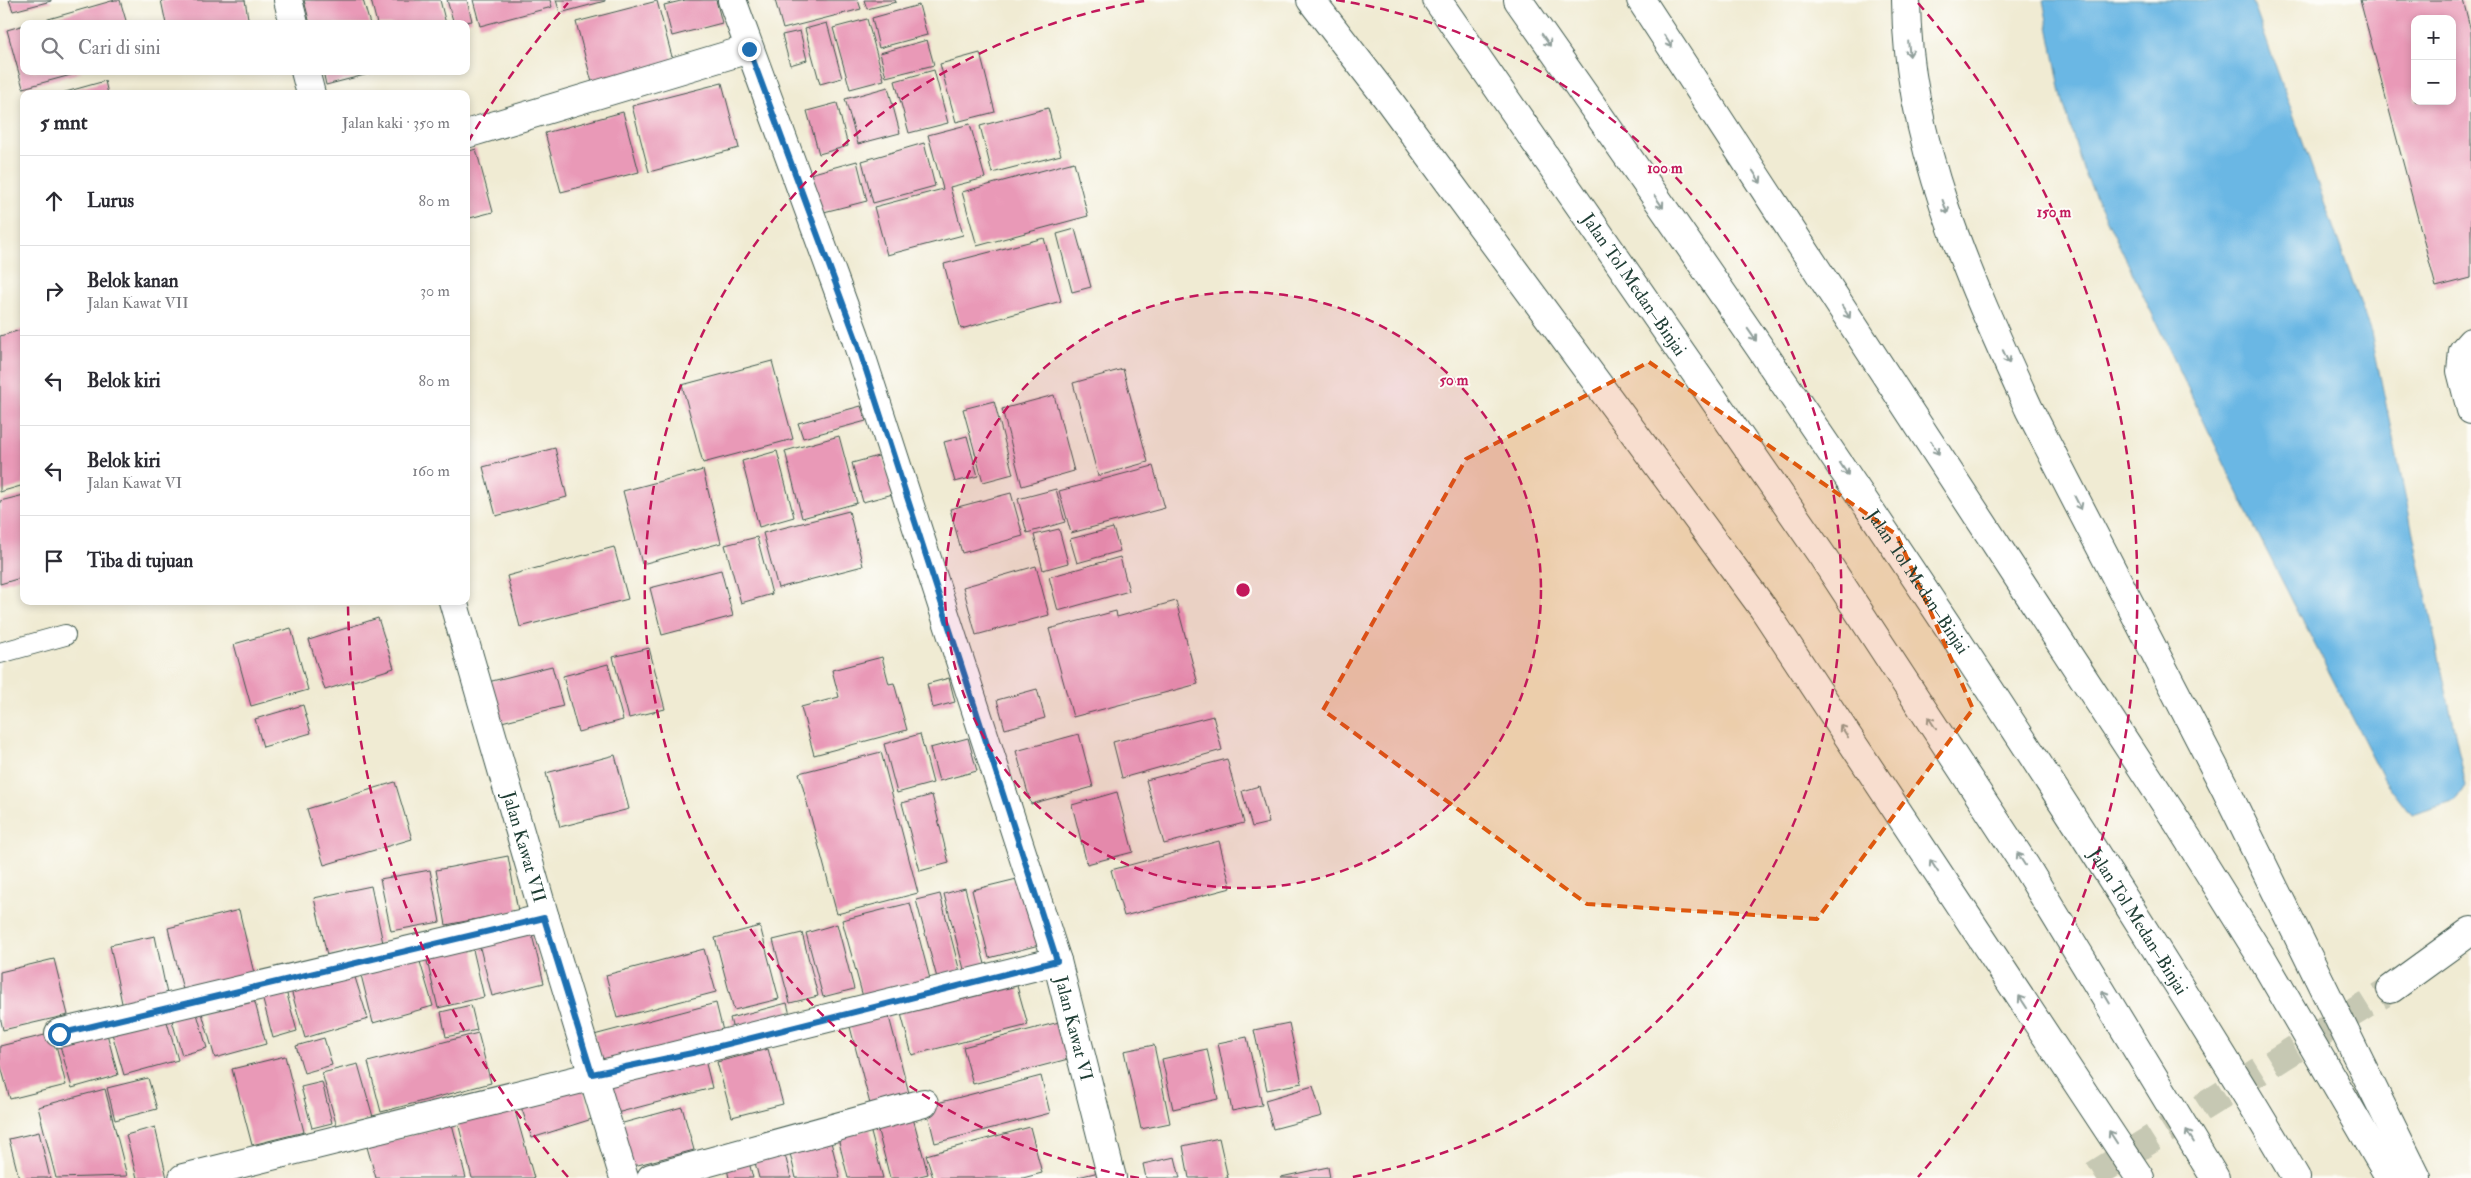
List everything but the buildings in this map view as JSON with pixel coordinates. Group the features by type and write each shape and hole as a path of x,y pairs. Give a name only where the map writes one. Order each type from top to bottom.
{"main road":[{"path":"288,0 293,20"},
{"name":"Jalan Kawat VI","path":"732,0 855,336 1057,961 1112,1178"},
{"path":"1308,0 1390,102"},
{"path":"1312,0 1390,102 1763,608 2140,1178"},
{"name":"Jalan Tol Medan–Binjai","path":"1437,0 1680,348 1839,582 2026,868 2215,1178"},
{"name":"Jalan Tol Medan–Binjai","path":"1518,0 1772,364 1918,579 2080,828 2263,1120 2296,1178"},
{"path":"1641,0 2178,822 2262,958 2390,1178"},
{"path":"1906,0 1913,78 1924,135 1942,198 1964,260 1995,334 2029,409 2292,921 2417,1178"},
{"path":"470,133 749,49"},
{"path":"306,75 310,90"},
{"path":"2471,342 2462,351 2461,371 2471,410"},
{"name":"Jalan Kawat VII","path":"455,605 544,918 624,1178"},
{"path":"59,1034 544,918"},
{"path":"2390,989 2471,931"},
{"path":"183,1178 592,1074 692,1053 1057,961"},
{"path":"651,1178 924,1103"}],"lane":[{"path":"0,653 65,635"}],"highlighted area":[{"path":"1649,362 1897,535 1973,709 1817,919 1587,904 1323,710 1466,459"}],"water":[{"path":"2043,0 2252,0 2371,333 2466,786 2456,801 2411,815 2385,781 2259,536 2083,170 2062,98"}],"tunnel":[{"path":"2094,1175 2391,989"}],"route":[{"path":"59,1034 544,918 592,1074 692,1053 1057,961 855,336 749,49"}]}
